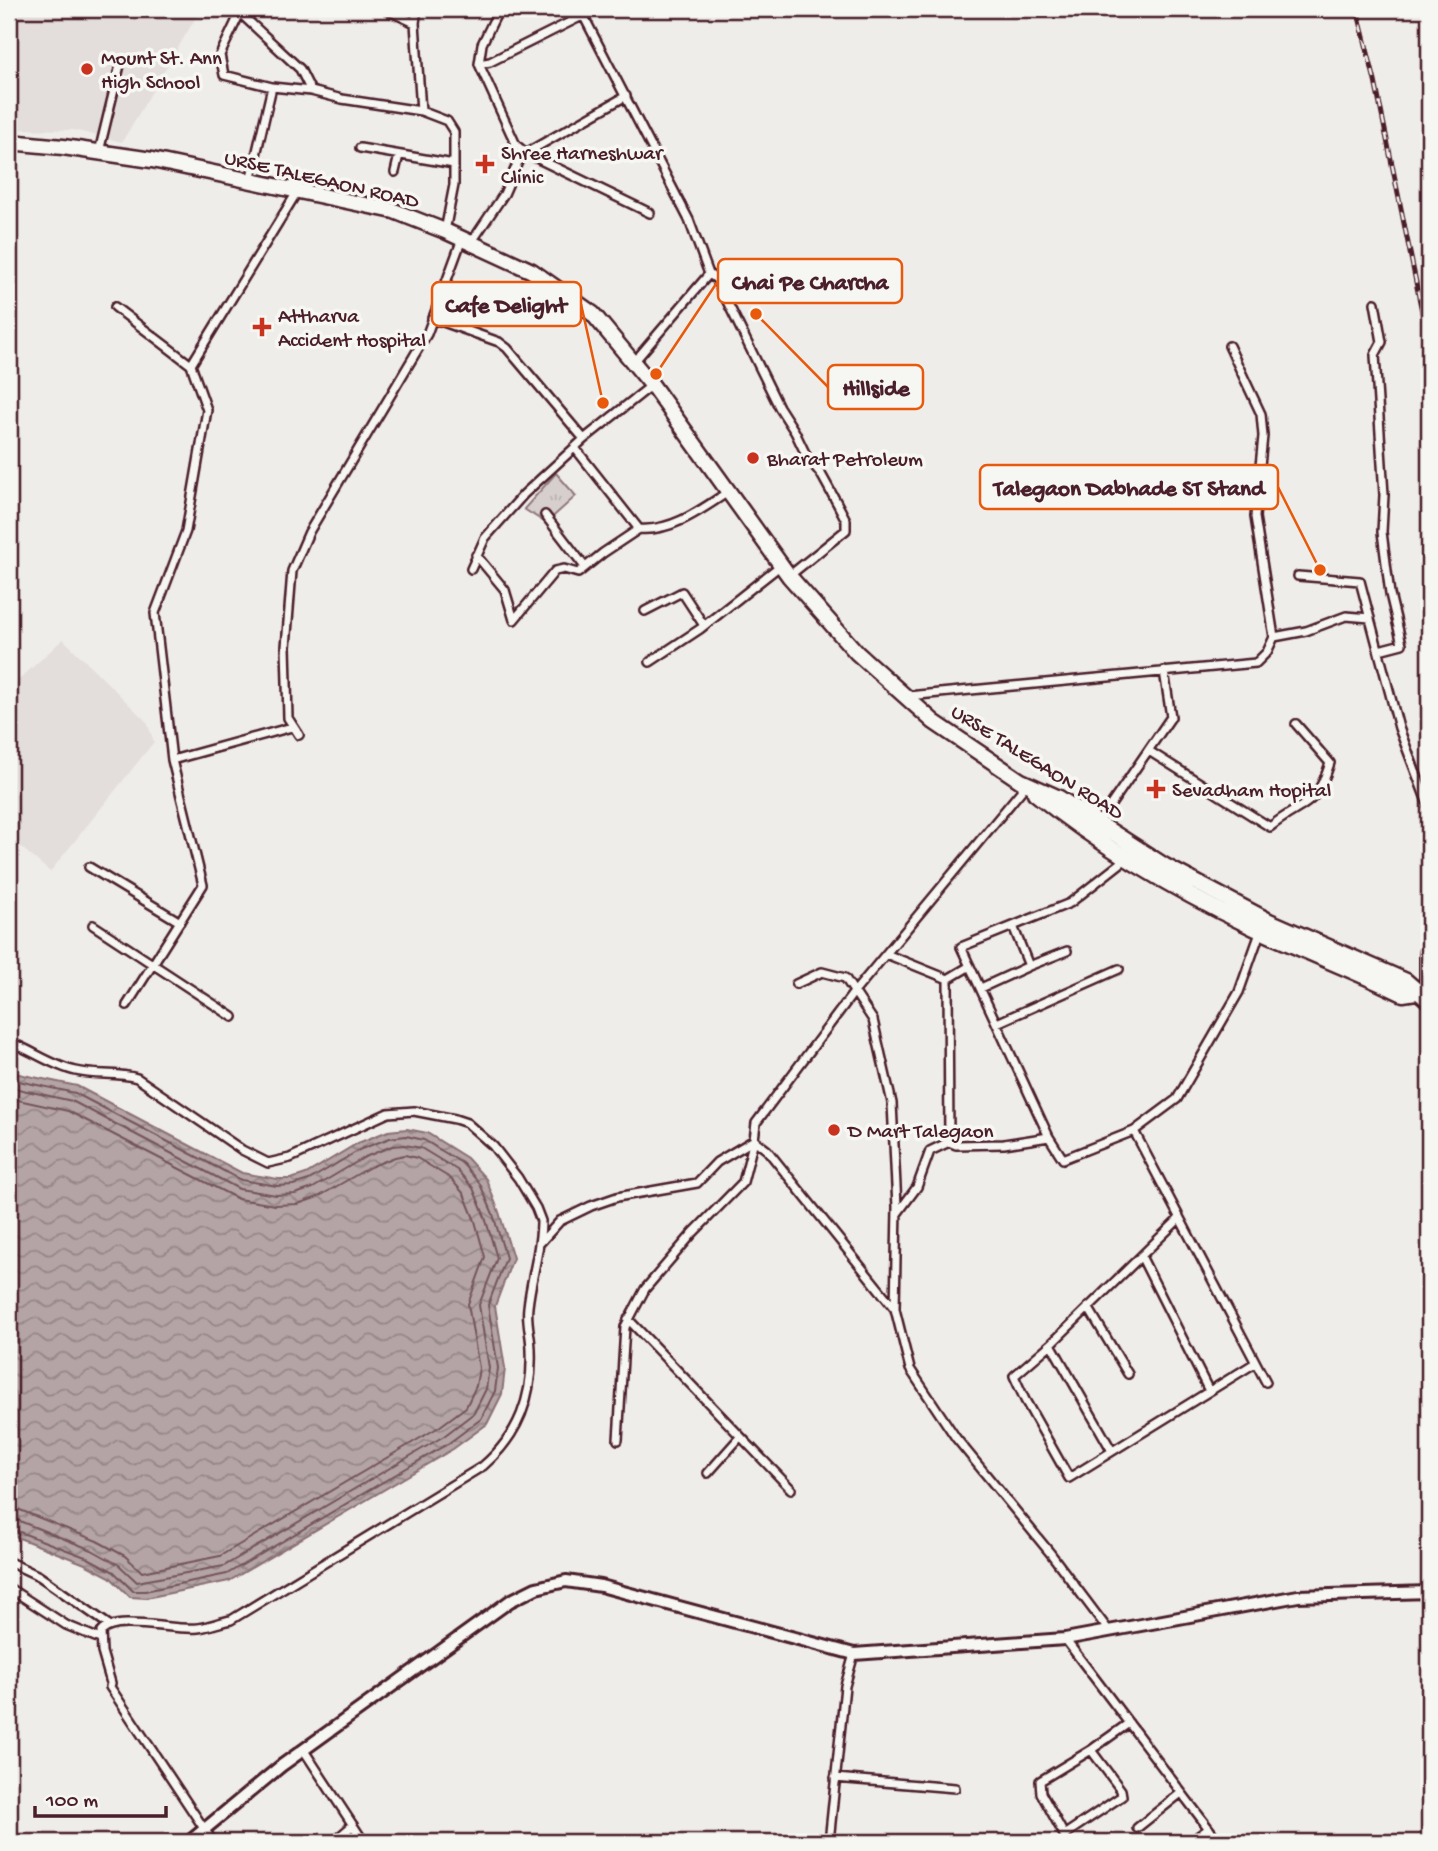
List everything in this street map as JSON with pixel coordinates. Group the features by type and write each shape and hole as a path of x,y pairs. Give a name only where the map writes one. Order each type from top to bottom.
{"highway":[{"name":"URSE TALEGAON ROAD","path":"9,142 152,160 394,211 532,271 593,314 652,385 785,570 857,653 934,722 1024,783 1059,798 1148,856 1263,925 1406,981 1420,998"},
{"path":"1024,783 1053,808 1127,858 1194,897 1263,925"}],"street":[{"path":"385,9 415,23"},
{"path":"417,9 415,23 421,111"},
{"path":"499,9 482,44 479,64 516,145 526,153 650,213"},
{"path":"311,91 300,69 240,11 220,55 224,75 272,87 311,91 342,99 421,111 447,121 454,132 454,185 445,231"},
{"path":"479,64 491,62 582,12 690,220 709,274 716,279 779,407 846,520 846,530 650,662"},
{"path":"99,152 121,61"},
{"path":"250,182 272,87"},
{"path":"299,735 288,718 286,647 292,572 309,532 427,334 466,241 504,194 518,162 526,153 626,96"},
{"path":"360,148 454,164"},
{"path":"395,172 399,155"},
{"path":"191,365 297,192"},
{"path":"634,363 709,274"},
{"path":"1375,303 1382,342 1375,355 1384,495 1382,532 1390,594 1402,644 1378,650"},
{"path":"115,307 191,365 207,410 186,531 155,613 172,760 203,885 127,1004"},
{"path":"432,318 499,342 507,348 584,439"},
{"path":"904,697 1256,663 1267,652 1274,637 1255,517 1263,436 1261,414 1229,346"},
{"path":"471,569 485,538 524,494 584,439 652,385"},
{"path":"575,448 639,529"},
{"path":"476,555 505,590 514,620 555,571 564,569 578,572 639,529 651,530 667,526 697,513 728,492"},
{"path":"545,515 585,567"},
{"path":"1298,576 1360,581 1399,727 1429,807"},
{"path":"645,611 682,592 703,624"},
{"path":"1274,637 1306,631 1346,616 1370,618"},
{"path":"1099,822 1171,717 1164,671"},
{"path":"1149,751 1270,827 1312,801 1323,784 1330,763 1296,724"},
{"path":"172,760 292,727"},
{"path":"618,1440 625,1327 645,1289 693,1233 743,1182 756,1123 854,992 1024,783"},
{"path":"1127,858 1070,903 961,947 1049,1137 1063,1160 1134,1131 1177,1098 1239,992 1263,925"},
{"path":"89,867 180,922"},
{"path":"1420,998 1429,923"},
{"path":"93,925 233,1017"},
{"path":"1013,926 1029,967"},
{"path":"981,988 1068,951"},
{"path":"886,954 948,979"},
{"path":"948,979 970,966"},
{"path":"997,1023 1119,969"},
{"path":"796,984 822,972 845,978 873,1020 892,1103 897,1214 895,1309 910,1369 956,1438 1051,1554 1109,1631"},
{"path":"948,979 948,1142"},
{"path":"9,1042 74,1071 100,1075 125,1074 137,1078 242,1150 268,1163 290,1158 388,1113 414,1111 455,1119 467,1124 493,1146 518,1178 541,1221 528,1307 527,1323 531,1350 528,1396 519,1422 499,1452 472,1473 230,1620 200,1628 125,1623 109,1625 101,1632 100,1639 110,1687 213,1842"},
{"path":"1134,1131 1266,1382"},
{"path":"897,1214 917,1187 930,1151 948,1142 956,1145 1003,1144 1049,1137"},
{"path":"538,1244 560,1221 591,1206 617,1197 697,1182 717,1163 754,1140"},
{"path":"754,1140 767,1150 895,1309"},
{"path":"1178,1219 1051,1344 1014,1376 1025,1400 1069,1478 1255,1363"},
{"path":"1141,1256 1209,1391"},
{"path":"1088,1307 1128,1374"},
{"path":"628,1319 791,1489"},
{"path":"1051,1344 1112,1451"},
{"path":"708,1473 740,1437"},
{"path":"9,1562 38,1576 109,1625"},
{"path":"189,1842 303,1749 510,1601 537,1588 566,1581 614,1589 854,1654 1065,1639 1298,1596 1429,1592"},
{"path":"9,1588 66,1625 100,1639"},
{"path":"1065,1639 1219,1842"},
{"path":"829,1842 845,1686 854,1654"},
{"path":"1091,1750 1121,1790 1122,1797 1066,1838 1041,1793 1040,1781 1129,1723"},
{"path":"303,1749 364,1842"},
{"path":"835,1778 955,1788"},
{"path":"1137,1828 1181,1793"},
{"path":"333,1842 353,1825"},
{"path":"1190,1842 1208,1829"}],"shaded area":[{"name":"Mount St. Ann High School","path":"9,9 201,9 122,142 73,130 9,129"},
{"path":"63,639 147,722 154,742 50,872 9,837 9,689"}],"green space":[{"path":"556,473 576,496 546,523 524,509"}],"water":[{"path":"9,1072 77,1086 242,1173 291,1179 306,1174 358,1143 388,1131 407,1129 427,1133 467,1158 486,1179 513,1258 495,1306 505,1368 502,1394 487,1424 453,1449 229,1581 146,1598 130,1597 110,1577 85,1564 9,1534"}],"railway":[{"path":"1357,9 1375,81 1429,346"}],"place":[{"name":"Mount St. Ann High School","path":"87,69"},
{"name":"Shree Harneshwar Clinic","path":"485,164"},
{"name":"Hillside","path":"756,314"},
{"name":"Attharva Accident Hospital","path":"262,327"},
{"name":"Chai Pe Charcha","path":"656,374"},
{"name":"Cafe Delight","path":"603,403"},
{"name":"Bharat Petroleum","path":"753,458"},
{"name":"Talegaon Dabhade ST Stand","path":"1320,570"},
{"name":"Sevadham Hopital","path":"1156,789"},
{"name":"D Mart Talegaon","path":"834,1130"}]}
